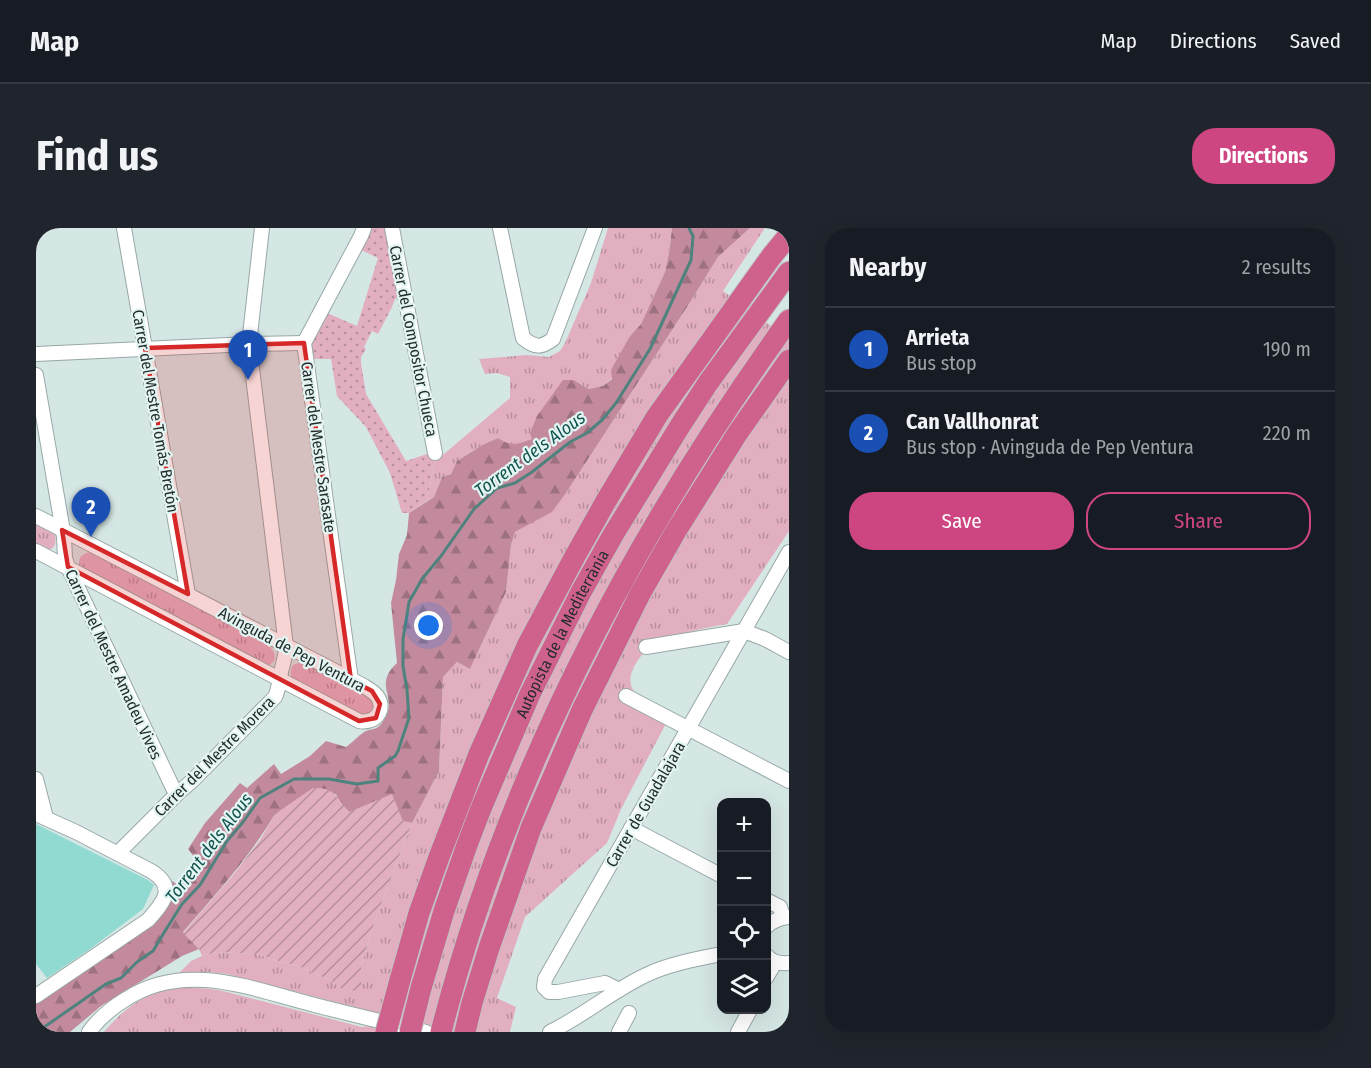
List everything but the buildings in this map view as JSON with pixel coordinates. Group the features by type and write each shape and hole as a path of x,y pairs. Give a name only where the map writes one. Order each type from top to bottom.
{"highway":[{"path":"386,1032 419,913 439,857 479,754 527,646 574,558 682,369 776,228"},
{"path":"657,416 789,235"},
{"name":"Autopista de la Mediterrània","path":"410,1032 444,911 467,845 530,694 581,592 613,536 691,409 789,272"},
{"name":"Autopista de la Mediterrània","path":"441,1032 465,944 499,845 525,780 588,645 672,495 746,380 789,320"},
{"path":"465,1032 472,1002 505,900 531,828 582,710 640,594 676,531 737,434 789,360"},
{"path":"709,480 789,376"}],"street":[{"name":"Carrer del Mestre Tomás Bretón","path":"124,228 188,594"},
{"name":"Carrer del Mestre Morera","path":"118,853 275,697 280,679 286,646 249,344 262,228"},
{"name":"Carrer del Mestre Sarasate","path":"351,680 304,343 364,228"},
{"name":"Carrer del Compositor Chueca","path":"392,228 435,453"},
{"path":"500,228 523,338 537,346 546,345 554,339 595,228"},
{"path":"36,354 304,343"},
{"name":"Carrer del Mestre Amadeu Vives","path":"36,375 68,567 177,794"},
{"name":"Avinguda de Pep Ventura","path":"36,516 351,680 378,697 379,712 371,721 359,721 36,551"},
{"name":"Carrer de Guadalajara","path":"619,990 605,983 558,992 549,992 544,987 545,979 789,552"},
{"path":"646,647 744,631 789,652"},
{"path":"626,696 789,781"},
{"path":"36,779 41,816 118,853 160,877 165,883 165,895 161,904 148,920 36,996"},
{"path":"631,828 717,873"},
{"path":"771,903 780,908 785,918 771,923"},
{"path":"550,1032 644,975 677,964 717,955"},
{"path":"771,959 778,963 789,963"},
{"path":"89,1032 107,1012 134,994 148,987 176,980 227,983 426,1032"},
{"path":"619,1032 629,1013"},
{"path":"738,1032 748,1014"}],"highlighted area":[{"path":"304,343 351,680 372,691 380,704 376,718 359,721 68,567 62,530 188,594 145,348"}],"green space":[{"path":"370,228 388,228 399,297 395,299 378,334 372,331 364,347 366,349 361,357 361,363 366,394 406,461 435,453 438,459 434,464 427,501 409,513 402,513 390,473 366,427 337,396 331,359 313,359 311,348 327,313 357,326 378,258 359,249"},
{"path":"608,228 672,228 665,272 641,324 630,336 612,378 603,386 588,389 574,380 533,439 520,444 506,444 498,438 484,444 457,461 451,474 442,477 434,497 427,501 434,464 438,459 510,398 510,377 497,373 485,374 479,359 527,355 549,357 560,351 591,283"},
{"path":"672,228 750,228 718,257 552,512 515,532 511,545 506,592 470,669 457,662 443,677 439,771 412,823 349,812 336,794 275,814 243,861 183,932 199,949 182,956 101,1006 70,1032 36,1032 36,1002 146,926 168,879 181,886 199,863 188,849 205,823 240,783 247,788 274,764 281,774 310,756 326,741 346,747 364,732 377,728 381,724 389,705 387,678 397,663 391,603 399,554 407,535 409,513 434,497 442,477 451,474 457,461 484,444 498,438 515,444 532,439 530,433 537,416 563,380 574,380 588,389 603,386 612,379 611,370 630,336 641,324 665,272"},
{"path":"750,228 765,228 723,291 789,339 789,531 727,624 669,638 646,650 636,664 630,680 635,693 671,714 621,809 607,843 525,917 497,998 516,1007 510,1032 104,1032 130,1007 143,999 171,989 187,988 223,991 362,1027 371,1026 374,1012 227,974 179,973 191,961 217,952 257,954 299,966 330,980 343,990 361,990 361,965 377,915 412,823 439,771 443,677 457,662 470,669 506,592 511,545 515,532 552,511 566,493 718,257"},
{"path":"36,522 55,534 55,544 51,549 36,546"},
{"path":"91,552 265,643 274,652 275,659 265,666 80,567 81,556"},
{"path":"298,663 308,665 371,697 373,712 363,716 293,681 291,669"},
{"path":"313,788 331,791 349,812 392,794 403,821 412,823 377,915 361,965 361,991 343,990 330,980 299,966 257,954 217,952 202,956 199,949 183,933 233,875 260,840 275,814"}],"waterway":[{"name":"Torrent dels Alous","path":"37,1032 106,984 121,978 137,962 153,951 182,904 200,885 227,841 260,798 294,779 329,779 357,784 378,781 378,768 395,756 409,718 403,666 403,639 409,602 422,579 474,509 497,488 515,483 570,442 587,433 616,403 650,349 691,260 693,236 689,228"}],"place":[{"name":"Arrieta","path":"248,380"},
{"name":"Can Vallhonrat","path":"91,537"}]}
